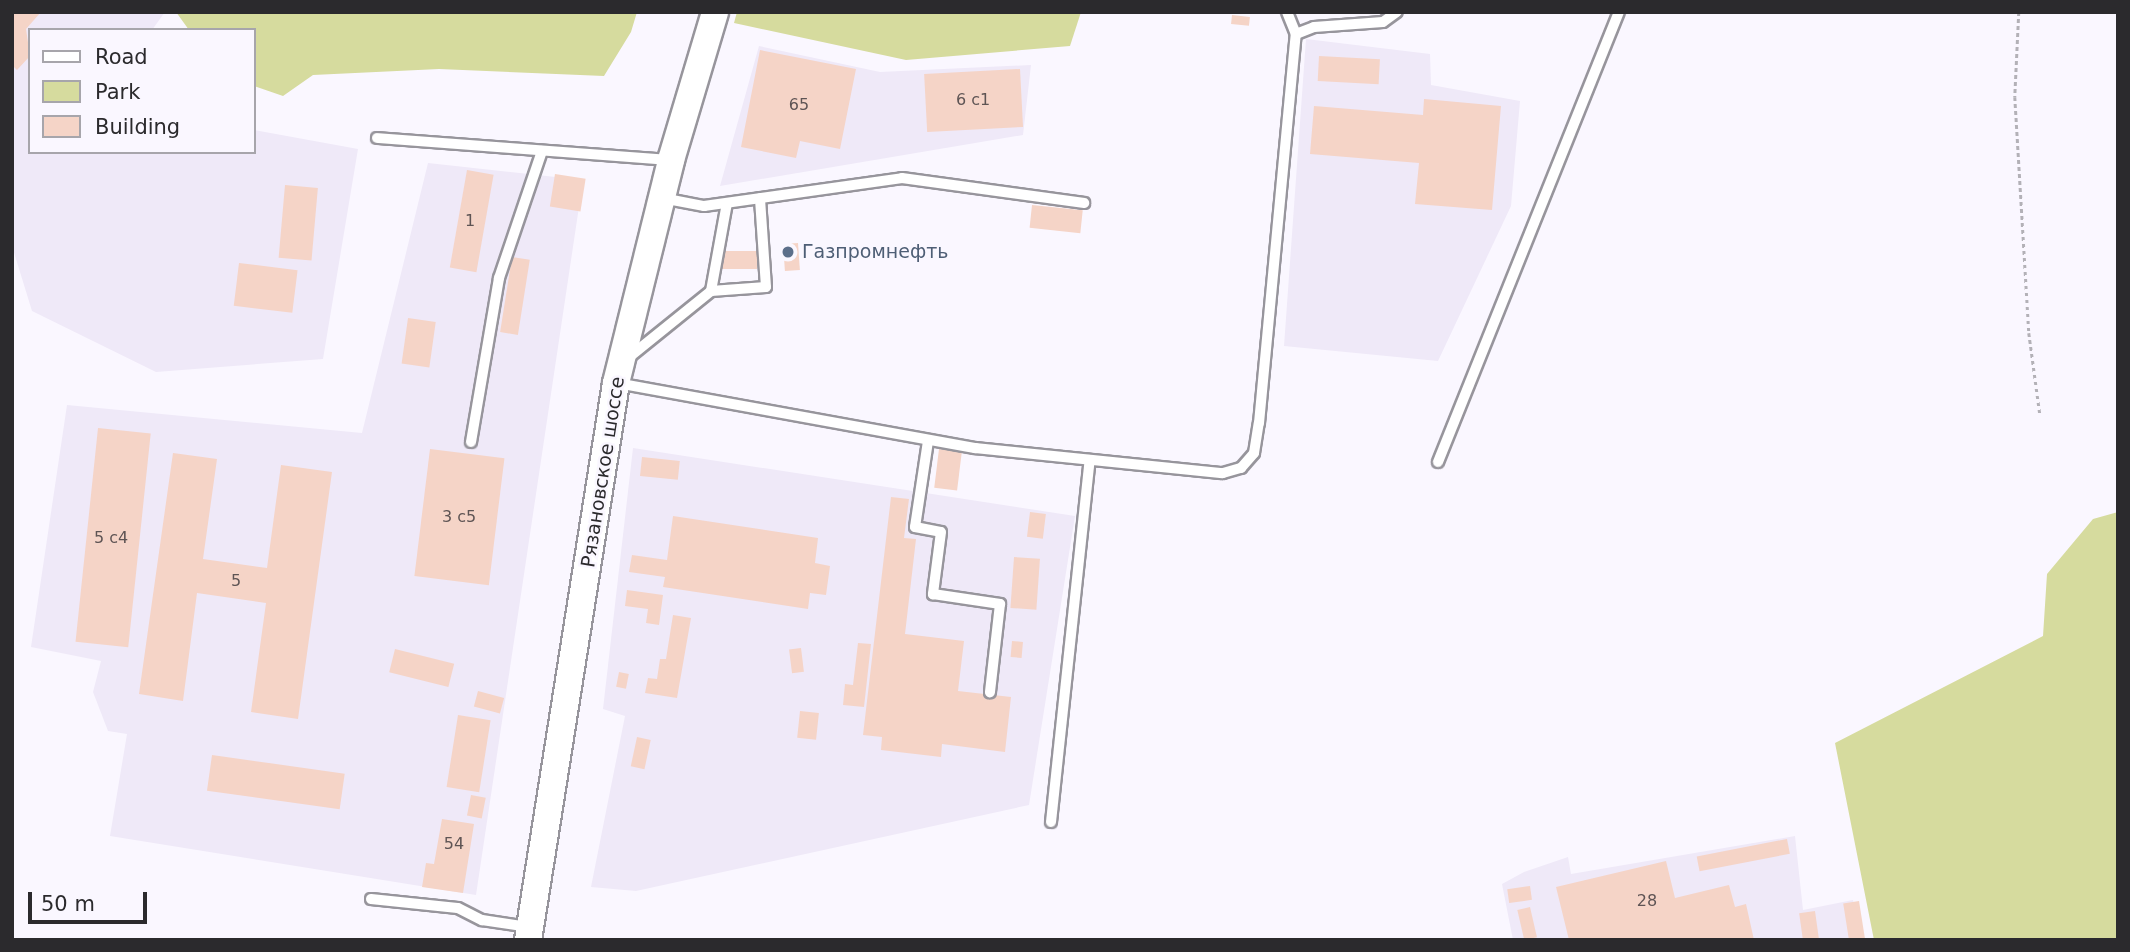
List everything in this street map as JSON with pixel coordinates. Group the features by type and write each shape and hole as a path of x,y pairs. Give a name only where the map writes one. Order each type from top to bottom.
{"main road":[{"name":"Рязановское шоссе","path":"529,933 619,372 671,160 715,12"}],"lane":[{"path":"619,372 928,441 1223,473 1241,468 1254,453 1296,34 1287,12"},
{"path":"1296,34 1314,27 1383,22 1397,12"},
{"path":"1438,462 1619,12"},
{"path":"377,138 671,160"},
{"path":"471,442 499,278 542,151"},
{"path":"661,198 704,206 902,178 1084,203"},
{"path":"619,372 712,291 766,287 760,198"},
{"path":"712,291 727,203"},
{"path":"928,441 915,527 941,532 933,594 1000,604 990,692"},
{"path":"1051,821 1090,460"},
{"path":"371,899 458,908 482,920 529,933"}],"path":[{"path":"2019,12 2015,97 2029,333 2040,414"}],"shaded area":[{"path":"12,12 165,12 153,28 28,28 28,154 256,154 256,130 358,149 323,359 156,372 32,311 12,246"},
{"path":"1306,39 1430,54 1431,85 1520,101 1511,206 1438,361 1284,346"},
{"path":"759,46 880,72 1031,65 1023,135 720,186"},
{"path":"428,163 583,180 476,895 110,836 127,734 108,731 93,692 101,661 31,647 67,405 362,433"},
{"path":"633,448 1075,516 1029,805 636,891 591,887 625,716 603,709"},
{"path":"1795,836 1803,910 1853,900 1860,940 1513,940 1502,884 1524,872 1568,857 1571,874"}],"green space":[{"path":"176,12 637,12 631,32 604,76 439,69 313,75 283,96 256,87 256,28 188,28"},
{"path":"737,12 1081,12 1070,46 906,60 734,23"},
{"path":"2118,512 2118,940 1874,940 1835,743 2043,636 2047,574 2093,519"}],"building":[{"path":"12,12 41,12 26,29 28,58 17,70 12,65"},
{"path":"1232,15 1250,17 1249,26 1231,24"},
{"path":"760,50 856,69 840,149 800,141 796,158 741,147"},
{"path":"1319,56 1380,59 1379,84 1318,81"},
{"path":"1020,69 1023,127 927,132 924,74"},
{"path":"1424,99 1501,106 1492,210 1415,204 1419,163 1310,154 1314,106 1423,115"},
{"path":"467,170 494,175 476,272 450,267"},
{"path":"555,174 586,179 580,211 550,207"},
{"path":"285,185 318,188 312,261 279,258"},
{"path":"1032,205 1083,210 1080,233 1030,228"},
{"path":"798,243 800,270 785,271 783,244"},
{"path":"721,251 757,251 757,269 721,269"},
{"path":"512,257 530,260 518,335 500,332"},
{"path":"239,263 298,270 292,313 234,306"},
{"path":"408,318 436,322 429,367 402,364"},
{"path":"98,428 151,434 128,647 76,642"},
{"path":"430,449 504,458 489,585 414,576"},
{"path":"939,449 962,452 957,491 934,488"},
{"path":"173,453 217,459 203,559 267,568 281,465 332,472 298,719 251,712 266,603 197,593 183,701 139,694"},
{"path":"642,457 680,461 678,480 640,476"},
{"path":"891,497 909,499 904,538 916,539 905,634 964,641 958,691 1011,697 1005,752 942,744 941,757 881,750 882,737 863,735"},
{"path":"1030,512 1046,514 1043,539 1027,537"},
{"path":"673,516 818,538 815,563 830,566 826,595 810,593 808,609 663,587 665,577 629,572 632,555 667,560"},
{"path":"1014,557 1040,559 1036,610 1010,608"},
{"path":"627,590 663,595 659,625 646,623 648,609 625,606"},
{"path":"673,615 691,618 677,698 645,693 648,678 657,679 660,659 666,659"},
{"path":"1012,641 1023,642 1022,658 1011,657"},
{"path":"858,643 871,644 864,707 843,705 845,684 853,685"},
{"path":"801,648 804,672 792,673 789,649"},
{"path":"395,649 454,664 448,687 389,672"},
{"path":"619,672 629,674 626,689 616,687"},
{"path":"478,691 504,698 500,713 474,706"},
{"path":"800,711 819,713 816,740 797,738"},
{"path":"458,715 491,720 479,792 447,787"},
{"path":"637,737 651,740 644,769 631,766"},
{"path":"212,755 345,774 340,809 207,791"},
{"path":"471,795 486,798 482,818 467,816"},
{"path":"442,819 474,824 463,893 422,887 426,863 434,864"},
{"path":"1787,839 1790,854 1700,871 1697,857"},
{"path":"1666,861 1675,898 1729,885 1735,907 1746,904 1754,940 1569,940 1556,887"},
{"path":"1530,886 1532,900 1509,903 1507,889"},
{"path":"1859,901 1865,940 1849,940 1843,904"},
{"path":"1530,907 1537,937 1524,940 1517,910"},
{"path":"1815,911 1819,940 1803,940 1799,913"}],"place":[{"name":"Газпромнефть","path":"788,252"}]}
